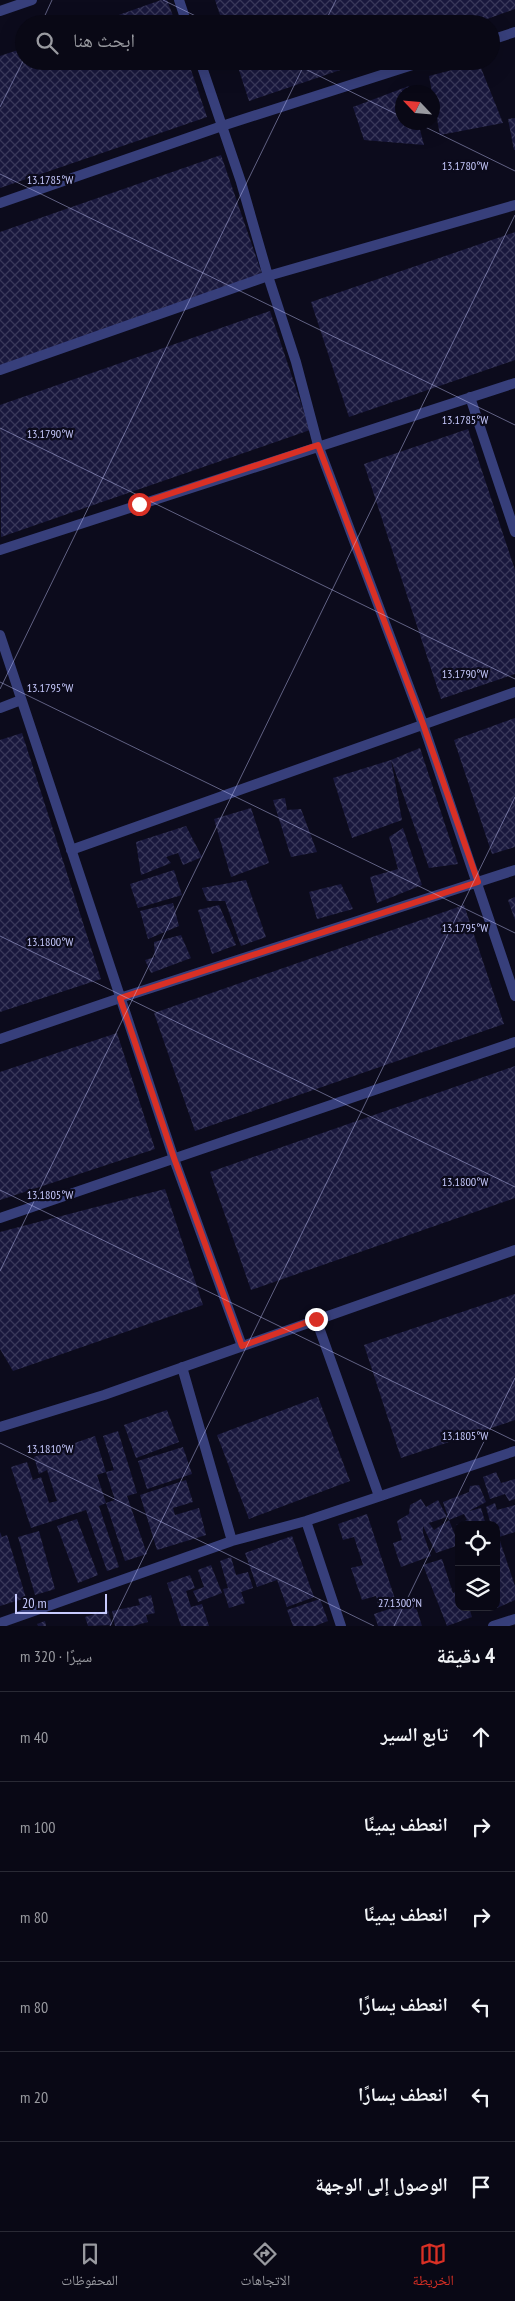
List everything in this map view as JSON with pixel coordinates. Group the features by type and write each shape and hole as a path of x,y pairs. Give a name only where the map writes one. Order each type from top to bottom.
{"street":[{"path":"0,11 32,0"},
{"path":"179,0 184,15"},
{"path":"500,37 515,32"},
{"path":"203,70 296,362 318,445 423,724 515,996"},
{"path":"0,202 222,126 397,70"},
{"path":"0,370 268,276 515,205"},
{"path":"0,550 318,445 515,383"},
{"path":"470,397 515,532"},
{"path":"0,635 174,1158 242,1346"},
{"path":"72,850 515,692"},
{"path":"0,708 21,700"},
{"path":"0,1039 120,998 515,870"},
{"path":"0,1218 515,1042"},
{"path":"0,1427 104,1395 515,1250"},
{"path":"316,1319 379,1496"},
{"path":"182,1367 232,1541"},
{"path":"0,1624 232,1541 306,1521 515,1451"},
{"path":"306,1521 341,1626"},
{"path":"493,1626 515,1619"}],"building":[{"path":"161,0 167,0 173,15 118,15"},
{"path":"215,0 515,0 515,9 498,15 220,15"},
{"path":"15,51 15,70 191,70 207,117 0,188 0,56"},
{"path":"239,70 340,70 249,101"},
{"path":"452,70 482,70 503,123 440,135 440,85 431,85 429,76"},
{"path":"395,91 395,130 420,130 424,145 364,140 353,107"},
{"path":"515,118 515,150 514,150 508,119"},
{"path":"221,155 262,274 0,365 0,232"},
{"path":"515,232 515,360 349,417 311,302"},
{"path":"270,311 310,430 1,537 0,405"},
{"path":"468,429 515,570 515,674 441,699 364,464"},
{"path":"515,718 515,847 492,854 454,740"},
{"path":"22,733 101,979 0,1012 0,740"},
{"path":"420,748 458,864 429,868 391,760"},
{"path":"391,760 402,820 352,838 333,778"},
{"path":"285,798 287,810 301,809 317,852 291,857 273,800"},
{"path":"251,808 269,863 231,877 214,819"},
{"path":"186,826 202,857 183,865 178,853 166,857 171,863 141,875 136,842"},
{"path":"403,828 422,885 377,903 370,877 398,869 389,837"},
{"path":"174,870 182,895 138,908 130,884"},
{"path":"246,880 266,937 241,946 225,901 207,901 202,888"},
{"path":"341,884 353,909 317,919 309,892"},
{"path":"515,897 515,920 508,900"},
{"path":"173,903 179,926 148,939 140,911"},
{"path":"219,905 236,945 212,954 198,910"},
{"path":"464,905 504,1024 195,1131 154,1013"},
{"path":"181,935 191,958 151,973 145,960 155,957 154,942"},
{"path":"117,1033 155,1149 0,1200 0,1072"},
{"path":"515,1066 515,1198 251,1290 210,1172"},
{"path":"165,1189 203,1305 13,1371 0,1349 0,1232"},
{"path":"515,1294 515,1420 401,1458 364,1345"},
{"path":"318,1397 350,1481 249,1519 217,1435"},
{"path":"167,1410 179,1442 136,1458 124,1425"},
{"path":"118,1431 137,1493 127,1496 147,1554 125,1561 106,1503 115,1500 106,1472 114,1470 103,1436"},
{"path":"95,1436 106,1472 97,1475 106,1503 99,1506 119,1567 107,1571 86,1510 31,1528 11,1467 27,1462 33,1480 41,1477 49,1503 57,1501 47,1470 39,1474 34,1457"},
{"path":"183,1447 192,1474 147,1489 138,1461"},
{"path":"496,1472 501,1483 515,1479 515,1499 509,1501 505,1494 490,1499 483,1477"},
{"path":"186,1480 193,1502 173,1508 175,1515 199,1508 206,1535 157,1550 140,1495"},
{"path":"479,1485 486,1502 469,1511 481,1508 485,1521 465,1521 467,1520 464,1514 449,1520 443,1502 469,1492 470,1486"},
{"path":"421,1499 426,1507 438,1500 447,1517 429,1523 434,1530 449,1520 455,1535 455,1546 436,1553 423,1526 423,1533 431,1556 401,1567 393,1543 402,1540 397,1521 409,1514 410,1505"},
{"path":"495,1503 497,1510 515,1505 515,1532 500,1537 500,1521 490,1521 486,1507"},
{"path":"367,1514 396,1602 379,1608 376,1596 362,1600 351,1568 363,1565 354,1537 343,1540 338,1524"},
{"path":"77,1519 98,1575 78,1583 57,1526"},
{"path":"39,1531 55,1589 35,1595 18,1537"},
{"path":"0,1532 2,1537 7,1535 26,1598 0,1606"},
{"path":"292,1536 314,1597 287,1607 277,1580 257,1587 245,1553"},
{"path":"500,1541 515,1586 515,1600 500,1607"},
{"path":"231,1557 236,1575 248,1572 253,1588 241,1592 245,1603 229,1608 223,1589 228,1588 220,1561"},
{"path":"442,1559 453,1593 455,1592 455,1611 470,1611 472,1617 447,1626 423,1565"},
{"path":"211,1565 222,1593 198,1602 193,1591 204,1587 198,1570"},
{"path":"190,1575 195,1588 186,1591 191,1607 202,1604 209,1626 181,1626 167,1583"},
{"path":"151,1595 155,1613 146,1615 148,1622 133,1626 115,1626 112,1611 140,1605 138,1599"},
{"path":"320,1599 328,1621 315,1626 293,1626 287,1610"},
{"path":"414,1601 422,1626 378,1626 374,1614"},
{"path":"108,1610 112,1625 88,1626 85,1617"},
{"path":"45,1621 46,1626 38,1626 37,1624"}],"route":[{"path":"139,504 318,445 423,724 478,882 120,998 174,1158 242,1346 316,1319"}]}
